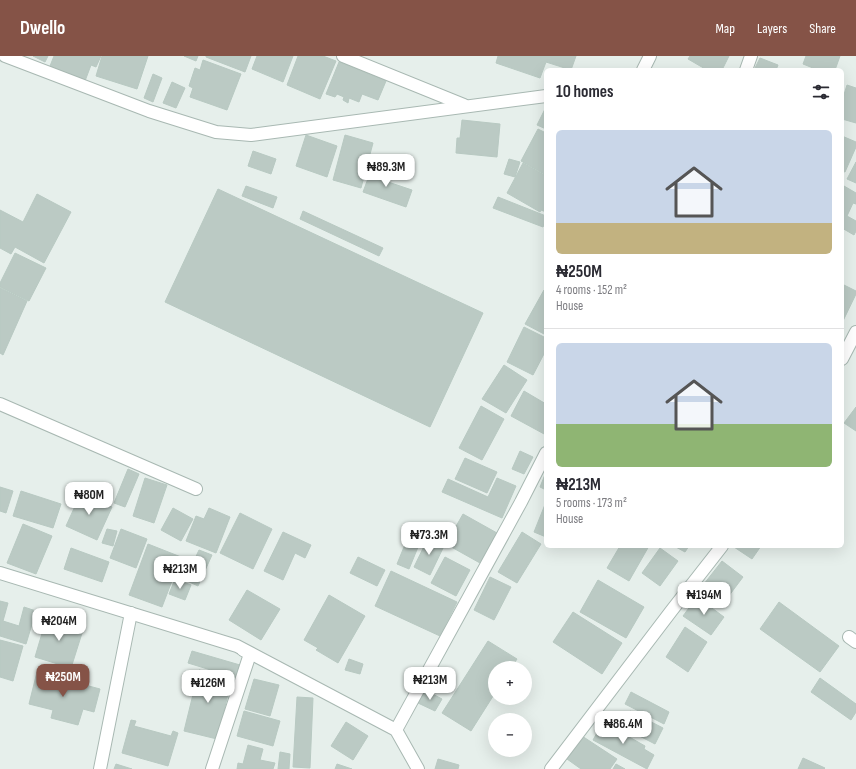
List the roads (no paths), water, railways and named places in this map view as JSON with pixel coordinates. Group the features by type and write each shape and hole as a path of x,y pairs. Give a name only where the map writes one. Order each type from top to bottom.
{"street":[{"path":"5,56 149,111 216,132 251,135 544,96"},
{"path":"343,56 466,106"},
{"path":"644,68 650,56"},
{"path":"747,68 751,56"},
{"path":"844,355 856,332"},
{"path":"0,404 196,489"},
{"path":"396,730 521,502 544,457"},
{"path":"551,769 720,548"},
{"path":"0,573 237,646 396,730 418,769"},
{"path":"100,769 131,613"},
{"path":"212,769 250,654 237,646"}]}
